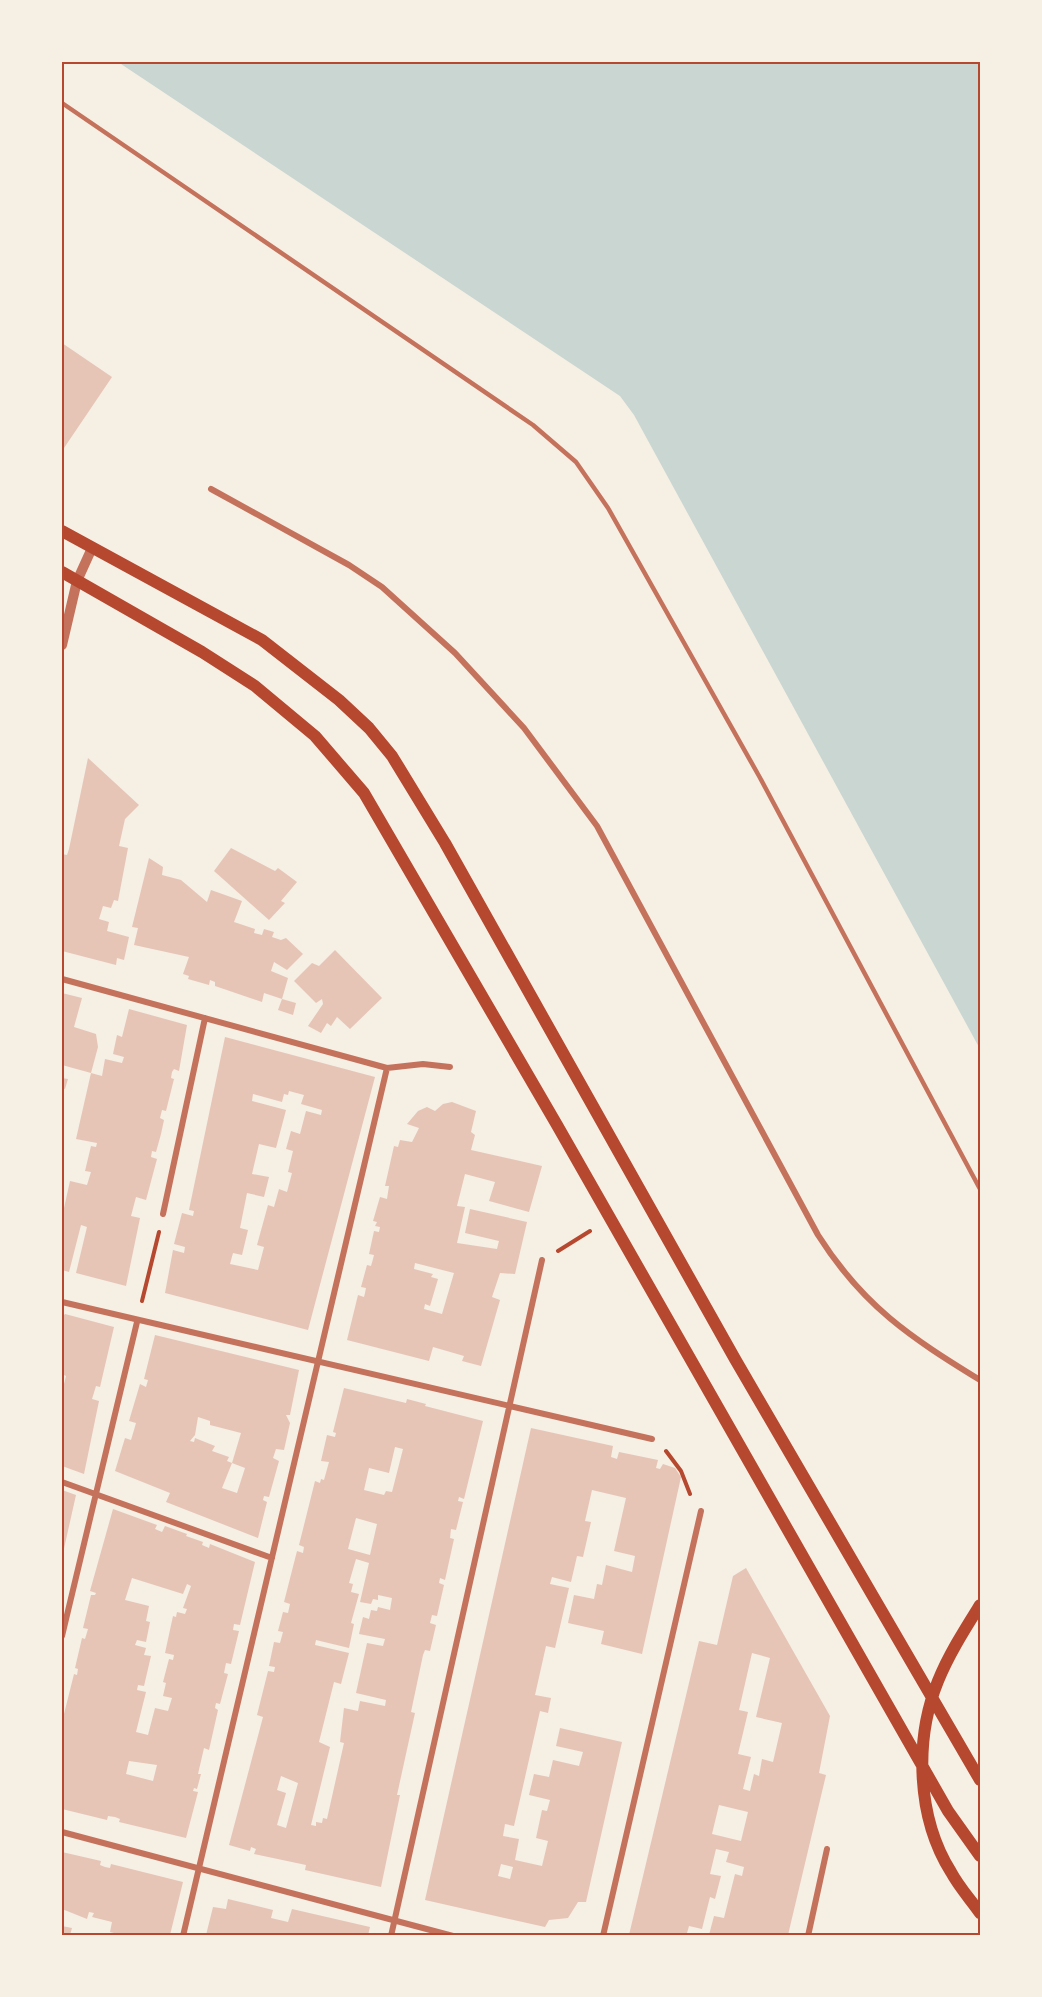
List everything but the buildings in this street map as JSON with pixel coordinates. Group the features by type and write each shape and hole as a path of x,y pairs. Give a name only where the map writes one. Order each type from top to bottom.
{"main road":[{"path":"62,531 262,640 339,700 369,728 392,756 514,963 823,1511 981,1780"},
{"path":"62,572 202,652 255,686 291,714 340,763 364,793 611,1219 948,1811 981,1856"},
{"path":"981,1605 937,1682 922,1740 926,1809 936,1844 950,1872 981,1913"}],"street":[{"path":"210,489 349,565 382,586 411,611 494,693 549,760 597,826 818,1235 840,1270 891,1321 981,1380"},
{"path":"62,645 64,625 77,581 92,548"},
{"path":"62,979 387,1068 423,1064 450,1067"},
{"path":"163,1214 205,1018"},
{"path":"183,1935 387,1068"},
{"path":"391,1935 542,1260"},
{"path":"62,1302 137,1322 652,1439"},
{"path":"62,1636 137,1322"},
{"path":"62,1482 272,1558"},
{"path":"603,1935 700,1510"},
{"path":"62,1832 453,1935"},
{"path":"808,1935 827,1850"}],"lane":[{"path":"62,103 533,425 576,462 608,508 759,776 981,1189"}],"path":[{"path":"137,1322 163,1214"},
{"path":"542,1260 611,1219"},
{"path":"652,1439 672,1457 700,1510"}],"shaded area":[{"path":"118,62 980,62 980,1049 634,415 620,396"}]}
